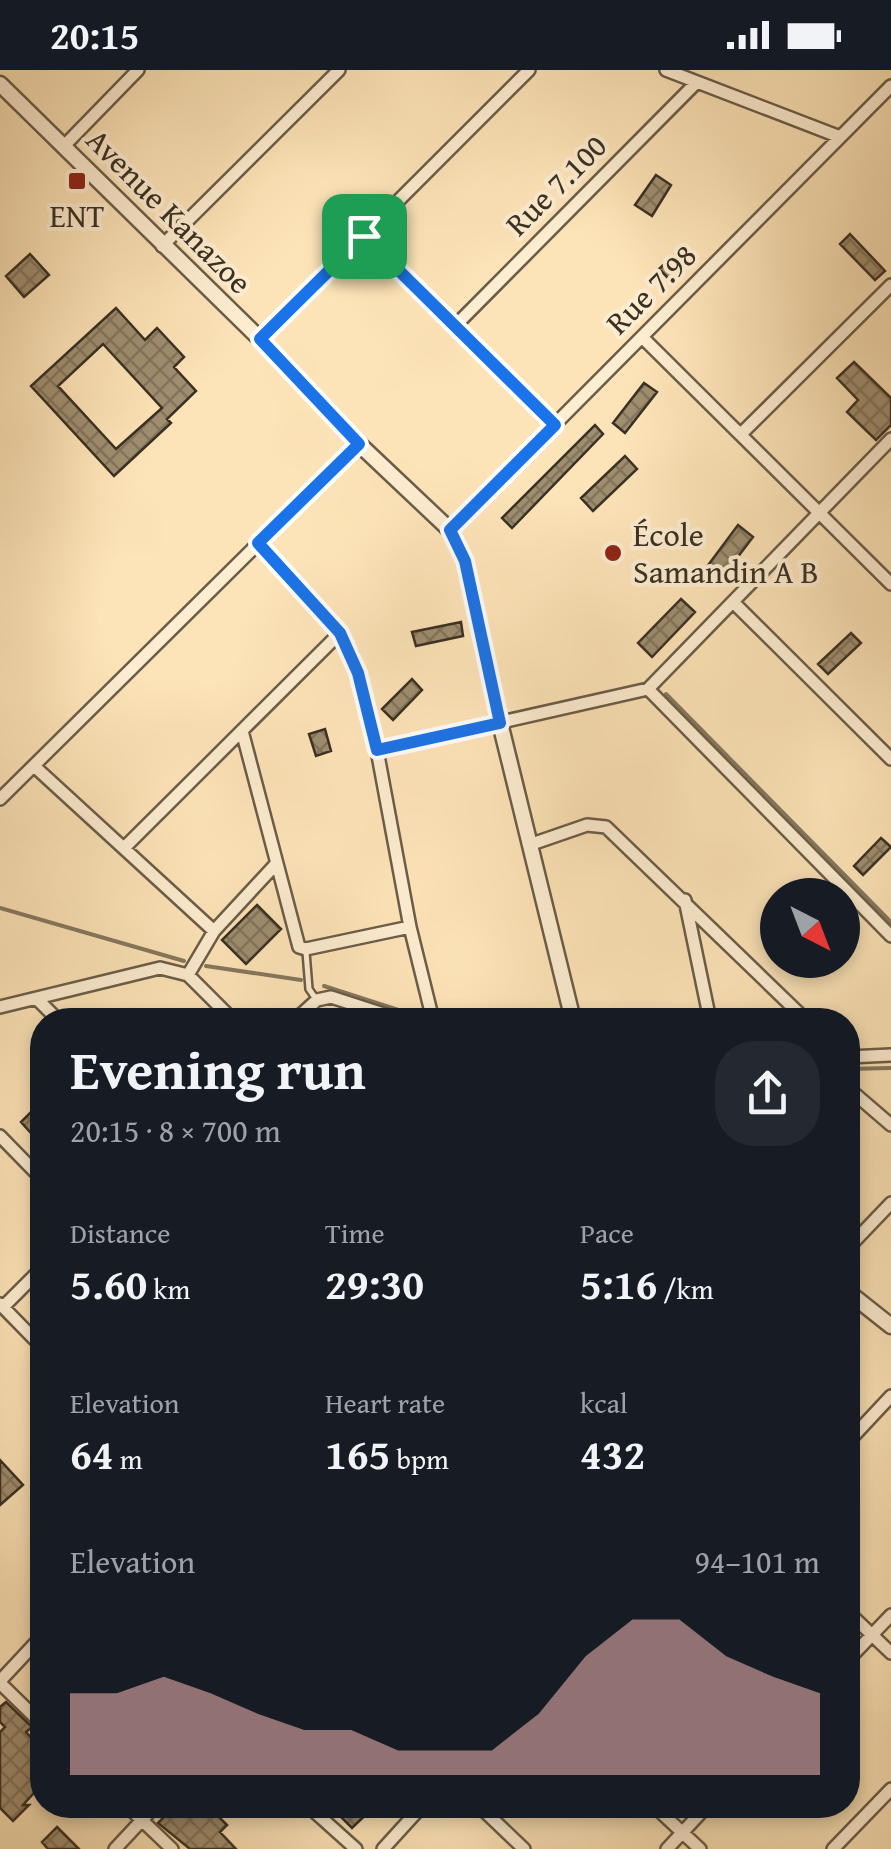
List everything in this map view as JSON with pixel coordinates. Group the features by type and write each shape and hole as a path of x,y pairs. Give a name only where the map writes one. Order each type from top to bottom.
{"street":[{"path":"64,146 138,70"},
{"path":"162,246 339,70"},
{"path":"260,339 529,70"},
{"path":"666,70 840,137"},
{"name":"Rue 7.100","path":"456,326 696,83"},
{"name":"Avenue Kanazoe","path":"0,84 450,530 465,561 570,1008"},
{"name":"Rue 7.98","path":"450,530 891,86"},
{"path":"364,236 555,425"},
{"path":"742,434 891,285"},
{"path":"642,337 891,584"},
{"path":"377,750 648,689 891,439"},
{"path":"0,799 359,444"},
{"path":"258,543 340,633 358,673 430,1008"},
{"path":"732,602 891,759"},
{"path":"125,847 340,633"},
{"path":"648,689 891,936"},
{"path":"242,731 297,944 306,950 410,926"},
{"path":"34,766 214,931"},
{"path":"529,845 587,825 602,826 794,1008"},
{"path":"188,975 214,931 276,864"},
{"path":"684,900 707,1008"},
{"path":"0,1007 160,968 188,975 222,1008"},
{"path":"309,1008 318,1000 331,997 365,1008"},
{"path":"37,999 46,1008"},
{"path":"860,1056 891,1055"},
{"path":"860,1098 891,1125"},
{"path":"0,1136 30,1167"},
{"path":"860,1235 891,1203"},
{"path":"30,1279 1,1306 30,1335"},
{"path":"860,1301 891,1326"},
{"path":"860,1429 891,1396"},
{"path":"860,1648 891,1615"},
{"path":"860,1624 891,1654"},
{"path":"30,1649 0,1682 30,1712"},
{"path":"832,1849 891,1789"},
{"path":"139,1818 172,1849"},
{"path":"115,1849 145,1818"},
{"path":"322,1818 356,1849"},
{"path":"384,1849 411,1818"},
{"path":"492,1818 524,1849"},
{"path":"667,1818 700,1849"},
{"path":"667,1849 695,1818"}],"lane":[{"path":"306,950 309,989 318,1000"}],"building":[{"path":"656,175 671,185 652,216 635,205"},
{"path":"850,234 885,271 875,280 840,244"},
{"path":"30,254 49,275 24,297 6,276"},
{"path":"675,254 686,265 670,280 659,269"},
{"path":"116,308 145,340 157,328 184,357 174,367 196,391 167,419 171,423 114,476 31,386","holes":["103,344 162,408 116,449 58,386"]},
{"path":"854,362 891,398 891,425 876,440 847,412 858,400 837,378"},
{"path":"644,383 657,392 625,433 613,423"},
{"path":"595,425 603,434 512,528 502,518"},
{"path":"625,456 637,469 593,511 581,498"},
{"path":"738,525 753,537 721,579 706,568"},
{"path":"681,599 695,612 652,657 638,643"},
{"path":"461,622 463,636 416,646 412,632"},
{"path":"851,633 861,643 828,674 818,664"},
{"path":"412,679 422,690 393,720 382,709"},
{"path":"325,729 331,751 316,756 309,734"},
{"path":"881,838 891,847 863,875 854,866"},
{"path":"257,905 281,929 246,964 222,940"},
{"path":"30,1113 30,1132 21,1122"},
{"path":"0,1460 23,1485 0,1505"},
{"path":"6,1702 30,1725 26,1732 30,1736 30,1797 23,1805 29,1805 13,1821 0,1808 0,1732 5,1727 0,1722 0,1707"},
{"path":"163,1818 220,1818 227,1825 220,1832 236,1849 190,1849 158,1823"},
{"path":"342,1818 362,1818 352,1828"},
{"path":"57,1827 79,1849 48,1849 42,1842"}],"waterway":[{"path":"666,694 891,922"},
{"path":"0,908 184,961"},
{"path":"206,966 301,980"},
{"path":"324,986 392,1008"},
{"path":"860,1069 891,1068"}],"place":[{"name":"ENT","path":"77,181"},
{"name":"École Samandin A B","path":"613,553"}],"route":[{"path":"364,236 555,425 450,530 465,561 500,723 377,750 358,673 340,633 258,543 359,444 260,339 364,236"}]}
